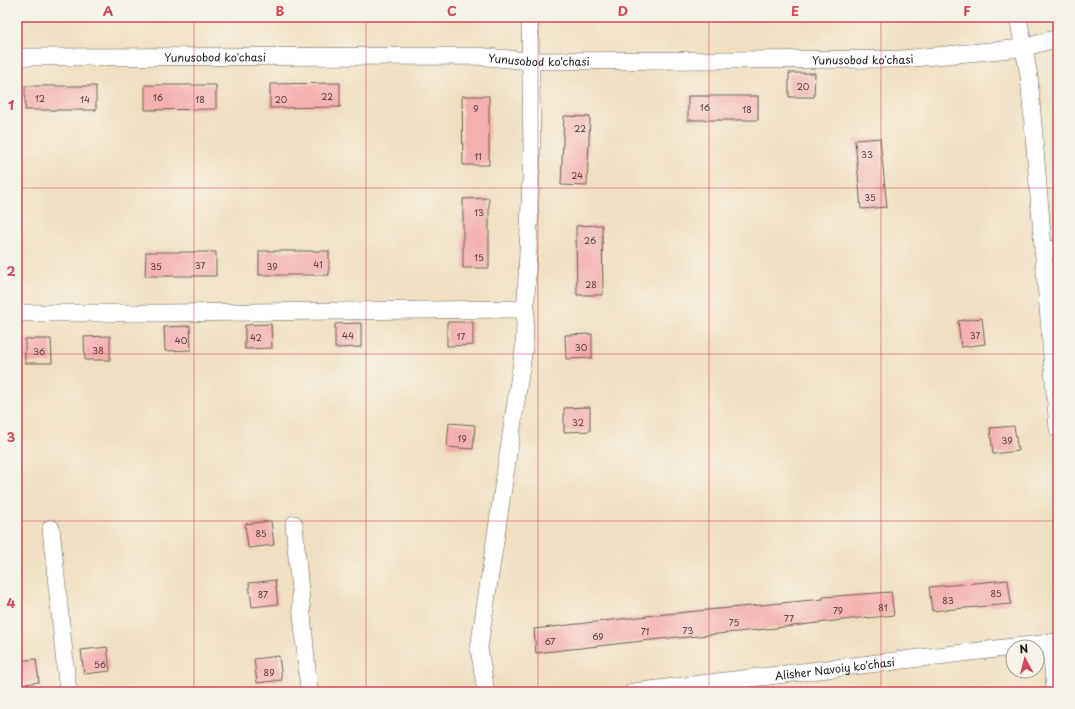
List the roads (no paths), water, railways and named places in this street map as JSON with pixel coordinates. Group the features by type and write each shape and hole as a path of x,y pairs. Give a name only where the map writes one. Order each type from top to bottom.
{"street":[{"path":"486,692 479,648 524,348 532,154 530,17"},
{"path":"1018,17 1029,76 1051,250 1058,428"},
{"name":"Yunusobod ko'chasi","path":"17,57 476,56 530,61 902,59 1023,48 1058,38"},
{"path":"17,313 526,309"},
{"path":"294,524 309,692"},
{"path":"51,528 68,692"},
{"path":"1054,642 1055,692"},
{"name":"Alisher Navoiy ko'chasi","path":"633,692 1005,648"}]}
